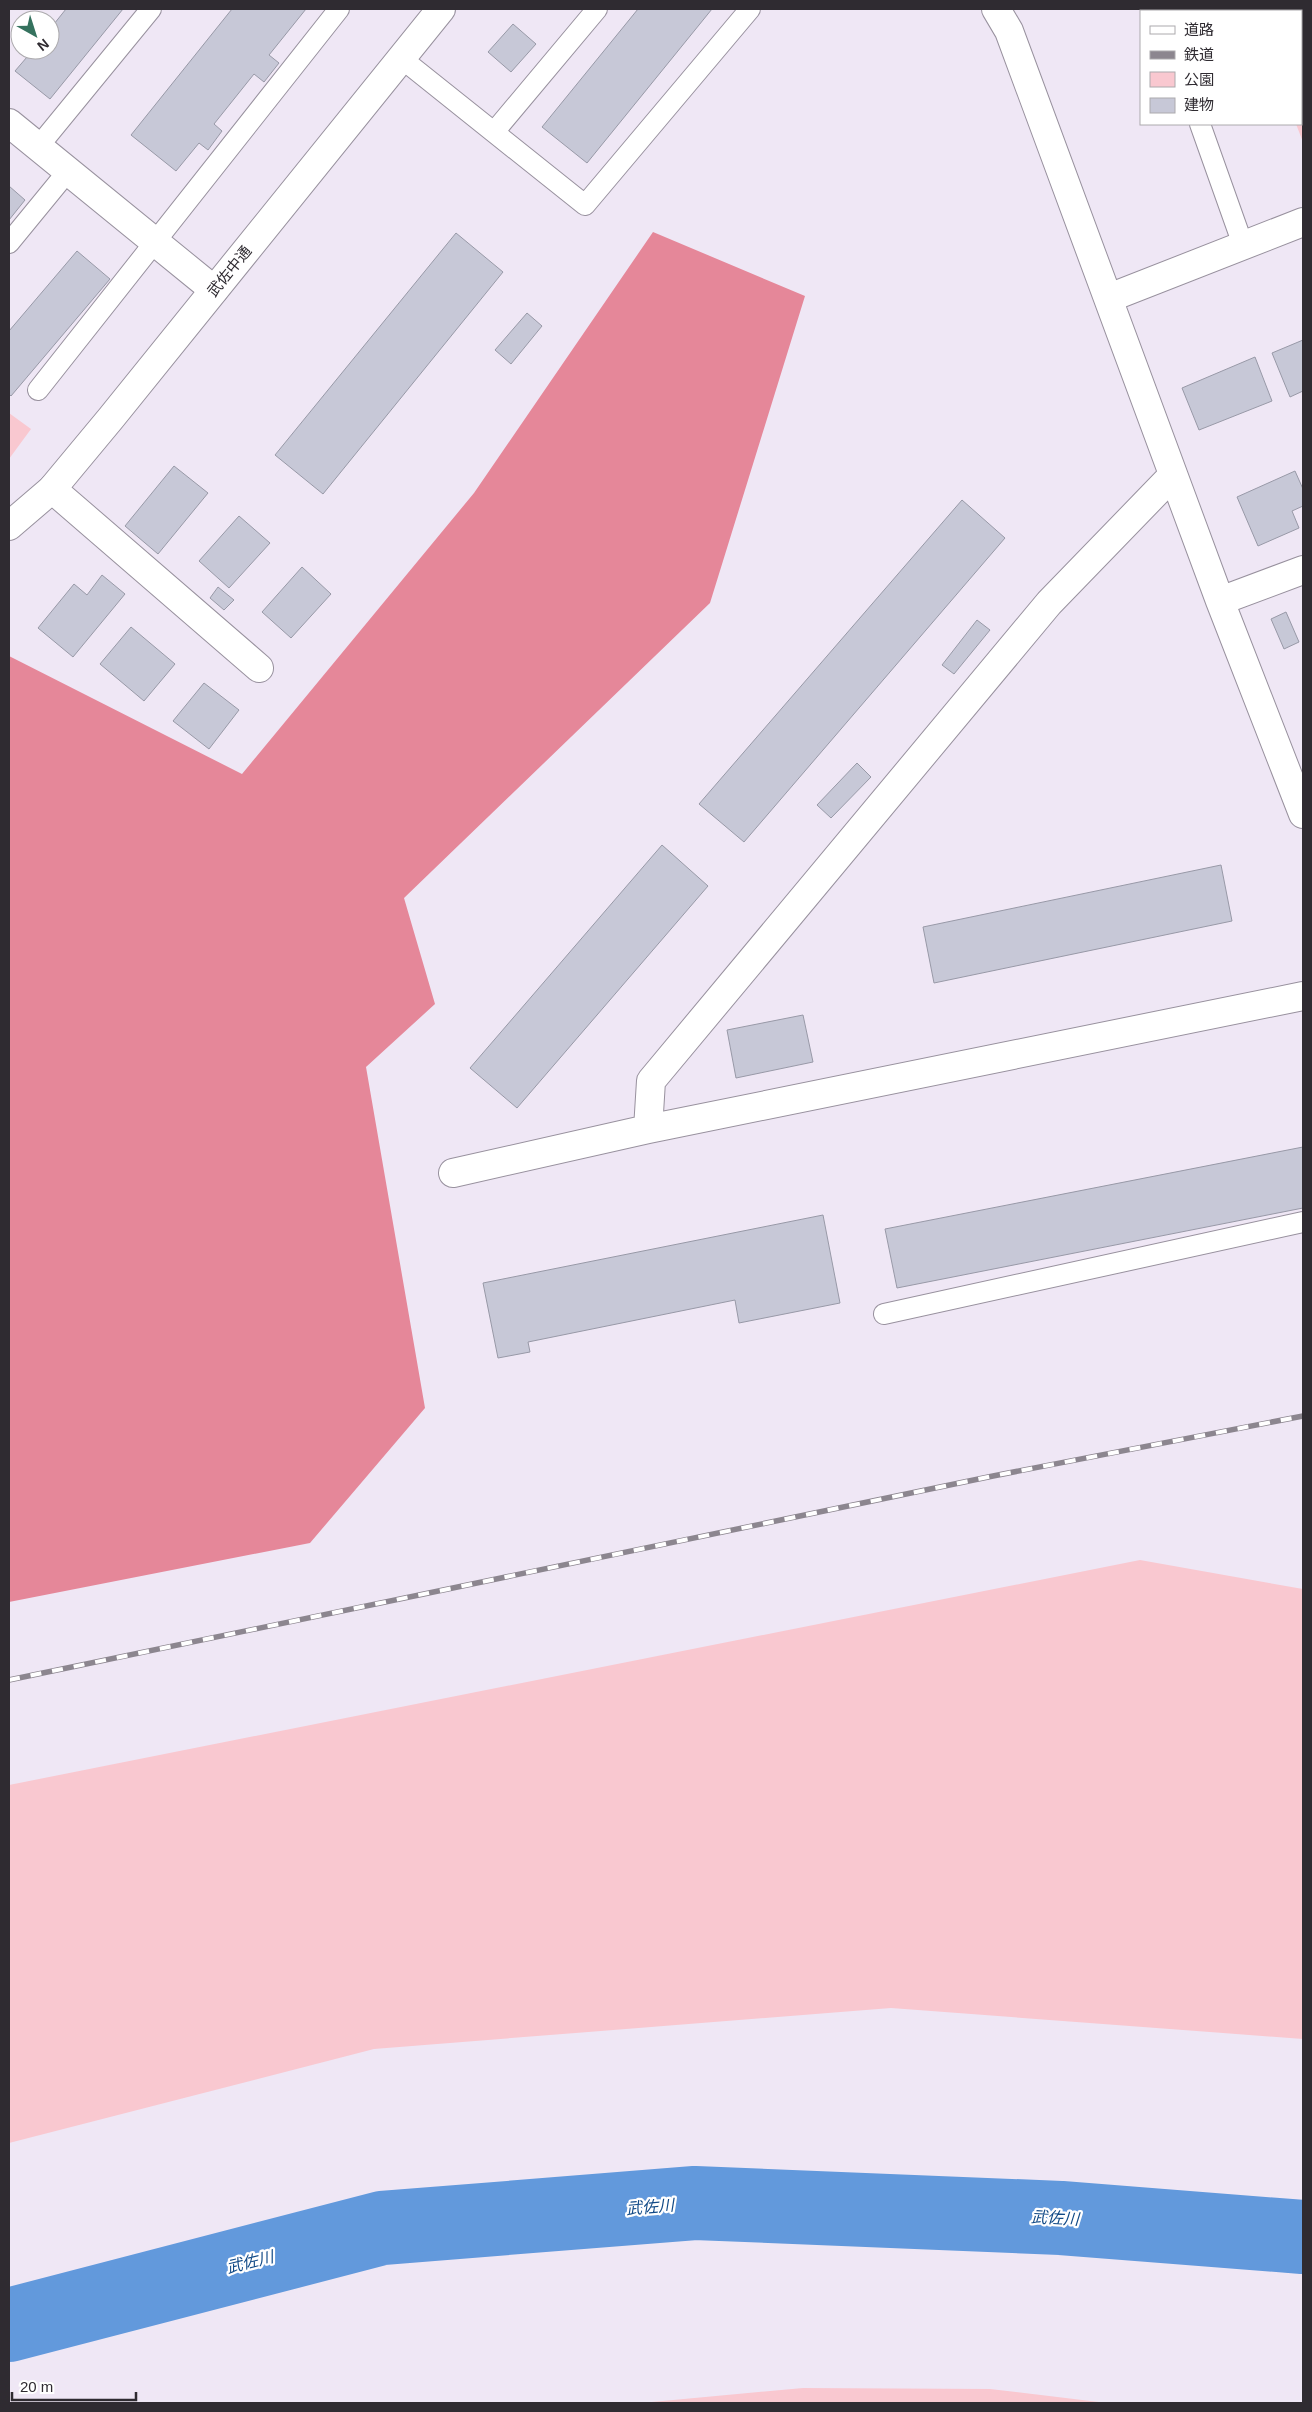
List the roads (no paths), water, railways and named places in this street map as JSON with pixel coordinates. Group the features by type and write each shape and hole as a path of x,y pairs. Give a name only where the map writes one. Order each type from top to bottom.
{"street":[{"name":"武佐中通","path":"9,526 52,489 441,9"},
{"path":"996,9 1009,31 1220,601 1303,814"},
{"path":"9,123 214,290"},
{"path":"1109,298 1303,222"},
{"path":"648,1128 651,1081 1049,602 1173,475"},
{"path":"52,489 259,668"},
{"path":"1220,601 1303,570"},
{"path":"453,1173 648,1128 1303,996"}],"lane":[{"path":"38,147 151,9"},
{"path":"38,390 339,9"},
{"path":"494,132 597,9"},
{"path":"401,58 585,205 750,9"},
{"path":"1200,125 1243,245"},
{"path":"9,243 68,171"},
{"path":"884,1314 1303,1222"}],"waterway":[{"name":"武佐川","path":"9,2325 382,2228 695,2203 1061,2218 1303,2237"}],"railway":[{"path":"9,1680 993,1476 1303,1416"}]}
